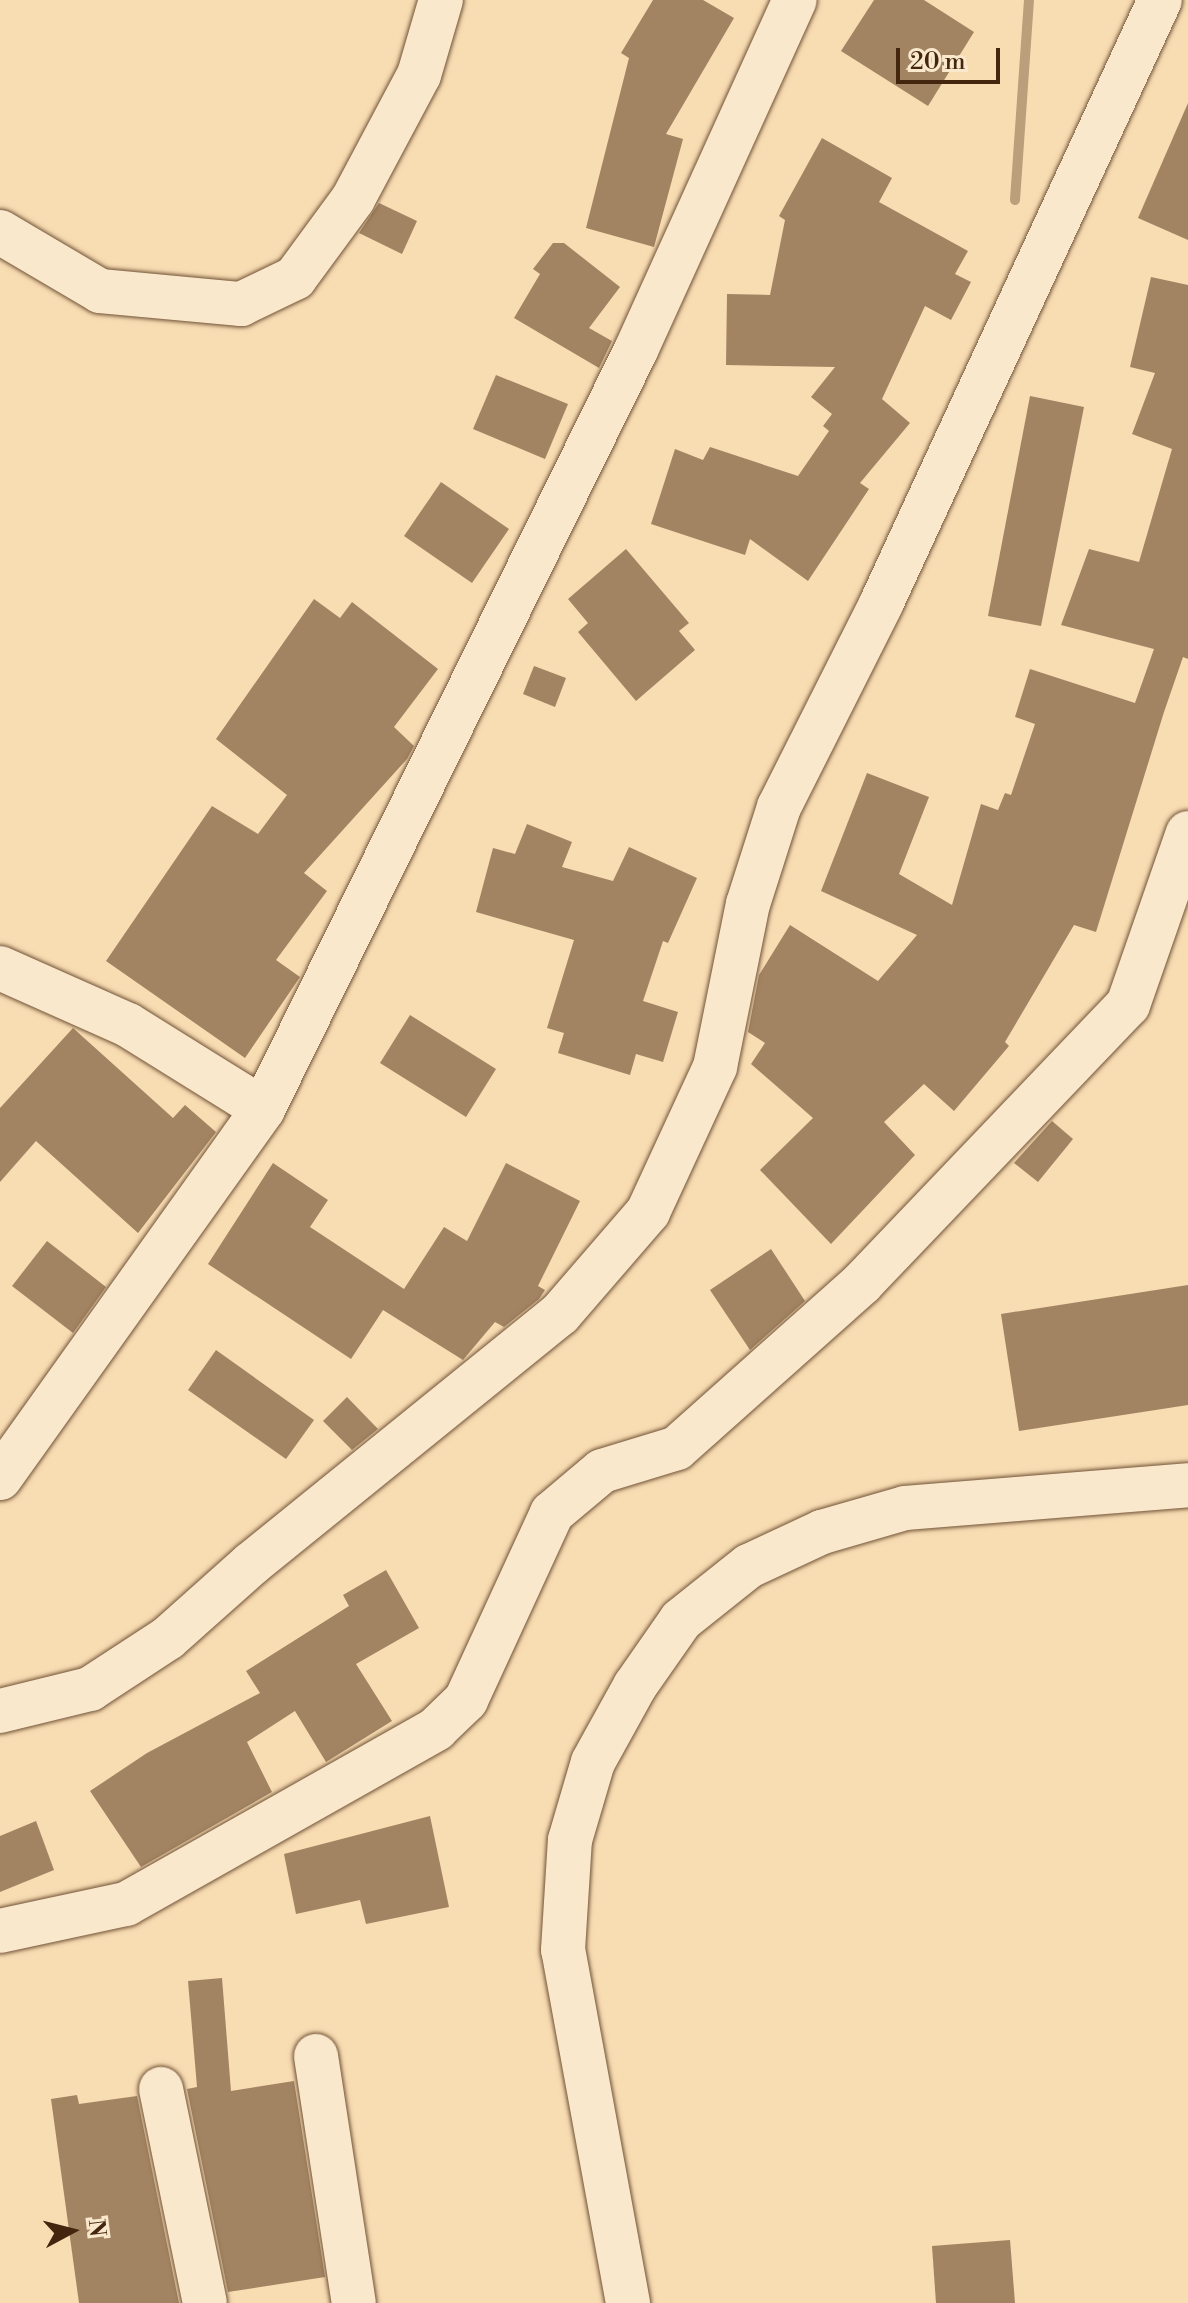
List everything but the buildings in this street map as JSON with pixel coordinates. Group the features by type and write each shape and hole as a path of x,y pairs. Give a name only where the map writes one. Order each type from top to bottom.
{"street":[{"path":"0,232 100,291 241,304 295,278 361,185 419,75 441,0"},
{"path":"0,1478 263,1109 636,350 795,0"},
{"path":"0,1711 90,1689 168,1638 413,1429 560,1314 648,1212 715,1067 748,904 779,807 881,604 1160,0"},
{"path":"0,1931 126,1904 436,1729 466,1700 552,1513 602,1471 677,1448 862,1283 1128,1005 1188,833"},
{"path":"0,968 128,1025 263,1109"},
{"path":"622,2302 563,1950 570,1840 593,1762 635,1686 681,1620 749,1566 822,1532 905,1508 1188,1485"},
{"path":"316,2056 354,2303"},
{"path":"161,2089 205,2303"}],"waterway":[{"path":"1015,200 1029,0"}]}
